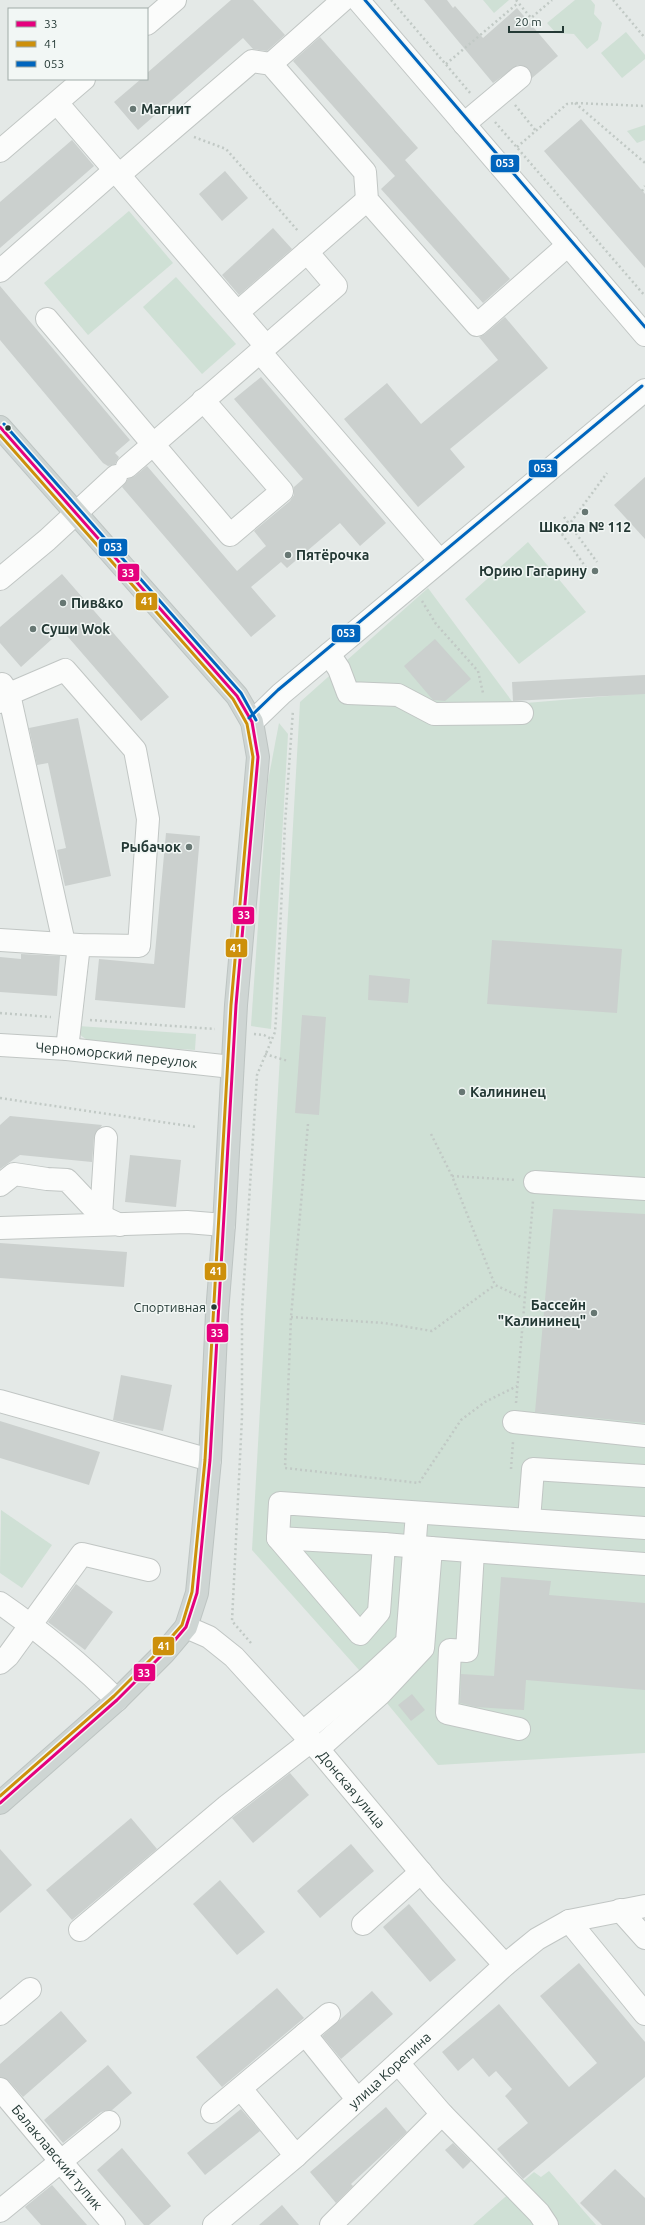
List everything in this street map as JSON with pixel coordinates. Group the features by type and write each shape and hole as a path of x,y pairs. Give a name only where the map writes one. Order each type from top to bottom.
{"main road":[{"path":"0,427 74,513 237,696 252,722 258,757 234,1032 224,1225 217,1313 210,1460 197,1593 186,1627 164,1653 117,1700 0,1803"}],"street":[{"path":"148,23 175,0"},
{"path":"271,64 343,0"},
{"path":"358,0 645,335"},
{"path":"0,271 117,172 172,130 252,61 271,64 365,172 367,200 477,325 568,245"},
{"path":"464,124 520,77"},
{"path":"0,151 83,80"},
{"path":"57,103 238,312 263,349 440,561"},
{"path":"238,312 367,200"},
{"path":"0,579 47,540 74,513 152,444 336,286 310,250"},
{"path":"47,319 230,534 282,491 203,400"},
{"path":"252,722 281,694 645,390"},
{"path":"329,654 339,669 348,693 398,695 434,714 522,713"},
{"path":"0,940 72,944 139,946 148,819 135,750 65,670 3,692 72,944 71,1019 67,1049"},
{"name":"Черноморский переулок","path":"0,1045 67,1049 232,1067"},
{"path":"106,1138 110,1220"},
{"path":"0,1186 14,1174 47,1179 67,1180 110,1220"},
{"path":"535,1182 645,1189"},
{"path":"0,1228 110,1220 187,1222 224,1225"},
{"path":"0,1401 210,1460"},
{"path":"515,1415 645,1436"},
{"path":"529,1520 533,1468 645,1476"},
{"path":"384,1544 379,1612 360,1634 278,1538 280,1503 645,1528"},
{"path":"80,1930 227,1806 311,1741 380,1694 423,1648 423,1547 417,1512"},
{"path":"278,1538 384,1544 645,1564"},
{"path":"473,1552 468,1651 450,1650 447,1713 519,1729"},
{"path":"0,1663 8,1656 82,1554 149,1570"},
{"path":"0,1603 30,1624 91,1674 117,1700"},
{"name":"Донская улица","path":"186,1627 209,1637 234,1657 311,1741 421,1872 505,1965"},
{"path":"363,1924 421,1872"},
{"name":"улица Корепина","path":"214,2225 296,2156 505,1965 537,1939 569,1921 645,1906"},
{"path":"620,1910 645,1938"},
{"path":"569,1921 645,2014"},
{"path":"0,2014 30,1989"},
{"path":"212,2112 329,2014"},
{"path":"305,2034 358,2100"},
{"path":"398,2062 442,2114 539,2213 547,2225"},
{"name":"Балаклавский тупик","path":"0,2089 114,2225"},
{"path":"241,2089 296,2156"},
{"path":"331,2225 442,2114"},
{"path":"2,2204 60,2162 109,2122"}],"path":[{"path":"391,0 645,296"},
{"path":"446,64 517,1 531,18 552,0"},
{"path":"613,0 645,38"},
{"path":"503,92 536,131"},
{"path":"517,147 567,104 575,103 645,106"},
{"path":"575,103 645,163"},
{"path":"172,130 226,149 310,250"},
{"path":"642,191 645,186"},
{"path":"562,534 607,473"},
{"path":"564,517 597,562"},
{"path":"556,526 588,570"},
{"path":"419,595 436,624 478,671 488,713"},
{"path":"0,1013 234,1032"},
{"path":"256,1649 232,1621 242,1416 242,1312 257,1074 275,1032 276,1018"},
{"path":"265,1054 288,1061"},
{"path":"0,1098 196,1126"},
{"path":"308,1124 291,1317 286,1468 419,1483 461,1420 485,1402 517,1386"},
{"path":"431,1134 452,1176 495,1285 524,1298"},
{"path":"452,1176 535,1182"},
{"path":"515,1415 532,1219"},
{"path":"291,1317 384,1323 432,1331 495,1285"}],"green space":[{"path":"483,0 509,0 494,13"},
{"path":"575,0 591,0 595,5 594,14 602,23 598,40 587,49 574,34 556,33 547,23"},
{"path":"626,32 645,55 645,59 622,78 601,53"},
{"path":"645,125 645,140 637,143 627,131"},
{"path":"129,211 173,263 88,335 44,283"},
{"path":"176,277 236,344 202,374 143,307"},
{"path":"528,542 586,612 519,664 465,599"},
{"name":"Калининец","path":"428,588 514,704 645,693 645,1753 438,1765 367,1679 252,1550 300,702"},
{"path":"279,723 288,734 271,1029 251,1026 268,781"},
{"path":"78,1026 196,1034 195,1050 93,1043 79,1033"},
{"path":"1,1510 52,1545 22,1588 0,1573"},
{"path":"549,2171 596,2225 473,2225 534,2172 541,2177"}],"building":[{"path":"231,0 253,0 285,35 267,51 253,49 243,38 138,130 114,102 140,80 148,80 148,72"},
{"path":"424,0 447,0 453,8 455,6 483,38 517,8 558,56 532,78 529,69 518,65 493,83"},
{"path":"320,37 418,148 405,160 510,279 483,303 381,189 395,176 293,61"},
{"path":"581,119 645,194 645,268 544,151"},
{"path":"72,140 94,166 0,248 0,202"},
{"path":"225,171 248,198 222,221 199,194"},
{"path":"273,228 292,249 239,295 222,275"},
{"path":"0,286 130,440 115,453 119,457 115,464 108,466 103,463 0,340"},
{"path":"505,317 548,368 450,449 465,467 418,507 344,419 387,383 421,424 498,360 479,337 485,334"},
{"path":"261,377 386,523 360,546 340,523 287,568 281,562 251,587 276,616 251,637 122,487 128,479 135,476 147,466 237,571 266,546 254,531 290,501 294,495 294,487 303,479 234,399"},
{"path":"645,477 645,539 614,505"},
{"path":"62,574 169,697 141,721 62,630 21,667 0,643 0,627"},
{"path":"435,639 471,679 445,701 433,700 404,666"},
{"path":"645,675 645,694 513,701 512,682"},
{"path":"78,718 111,876 65,886 57,850 66,848 48,763 37,765 29,728"},
{"path":"166,833 200,836 185,1008 95,1000 99,959 154,964"},
{"path":"492,940 622,949 617,1013 487,1004"},
{"path":"21,954 60,956 57,996 0,992 0,957 21,959"},
{"path":"369,975 410,979 408,1003 368,1000"},
{"path":"302,1015 326,1017 319,1115 295,1113"},
{"path":"10,1116 102,1125 94,1137 92,1162 20,1155 0,1169 0,1125"},
{"path":"130,1155 181,1160 176,1207 125,1202"},
{"name":"Бассейн \"Калининец\"","path":"553,1209 645,1214 645,1423 535,1412"},
{"path":"0,1243 127,1252 124,1287 0,1278"},
{"path":"121,1375 172,1385 163,1431 113,1420"},
{"path":"0,1421 100,1452 89,1485 0,1458"},
{"path":"501,1577 551,1581 549,1595 645,1603 645,1690 526,1680 524,1710 476,1707 460,1703 461,1674 494,1676"},
{"path":"76,1584 113,1612 85,1650 48,1622"},
{"path":"412,1694 425,1710 411,1721 398,1705"},
{"path":"290,1773 309,1795 253,1843 232,1818"},
{"path":"131,1818 157,1849 72,1920 46,1890"},
{"path":"351,1844 374,1871 320,1918 297,1891"},
{"path":"0,1849 32,1885 0,1913"},
{"path":"220,1880 265,1932 237,1955 193,1904"},
{"path":"409,1904 456,1960 430,1982 383,1927"},
{"path":"579,1963 645,2042 645,2077 523,2179 497,2149 528,2123 505,2096 512,2089 496,2071 489,2077 473,2058 458,2071 442,2052 499,2004 569,2087 597,2063 540,1996"},
{"path":"277,1988 304,2018 222,2087 196,2057"},
{"path":"372,1991 393,2014 341,2059 322,2036"},
{"path":"61,2011 87,2041 23,2097 9,2081 0,2077 0,2064"},
{"path":"108,2065 132,2093 112,2110 101,2112 63,2143 44,2120"},
{"path":"386,2107 407,2132 351,2184 353,2186 336,2203 310,2172"},
{"path":"241,2109 260,2131 205,2175 187,2153"},
{"path":"453,2143 471,2161 463,2169 445,2150"},
{"path":"122,2148 171,2206 149,2225 144,2225 97,2170"},
{"path":"615,2169 645,2198 645,2225 602,2225 580,2203"},
{"path":"52,2185 87,2225 41,2225 25,2207"},
{"path":"282,2205 299,2225 259,2225"}],"transit line":[{"name":"053","path":"365,0 645,327"},
{"name":"053","path":"249,718 278,690 642,386"},
{"name":"053","path":"4,424 241,693 256,720"},
{"name":"33","path":"0,427 237,696 252,722 258,757 236,1005 210,1460 197,1593 186,1627 164,1653 117,1700 0,1803"},
{"name":"41","path":"0,435 233,699 247,724 253,757 231,1005 205,1460 192,1592 182,1625 160,1650 114,1696 0,1796"}],"place":[{"name":"Магнит","path":"133,109"},
{"name":"Школа № 112","path":"585,512"},
{"name":"Пятёрочка","path":"288,555"},
{"name":"Юрию Гагарину","path":"595,571"},
{"name":"Пив&ко","path":"63,603"},
{"name":"Суши Wok","path":"33,629"},
{"name":"Рыбачок","path":"189,847"},
{"name":"Калининец","path":"462,1092"},
{"name":"Спортивная","path":"214,1307"},
{"name":"Бассейн \"Калининец\"","path":"594,1313"}]}
